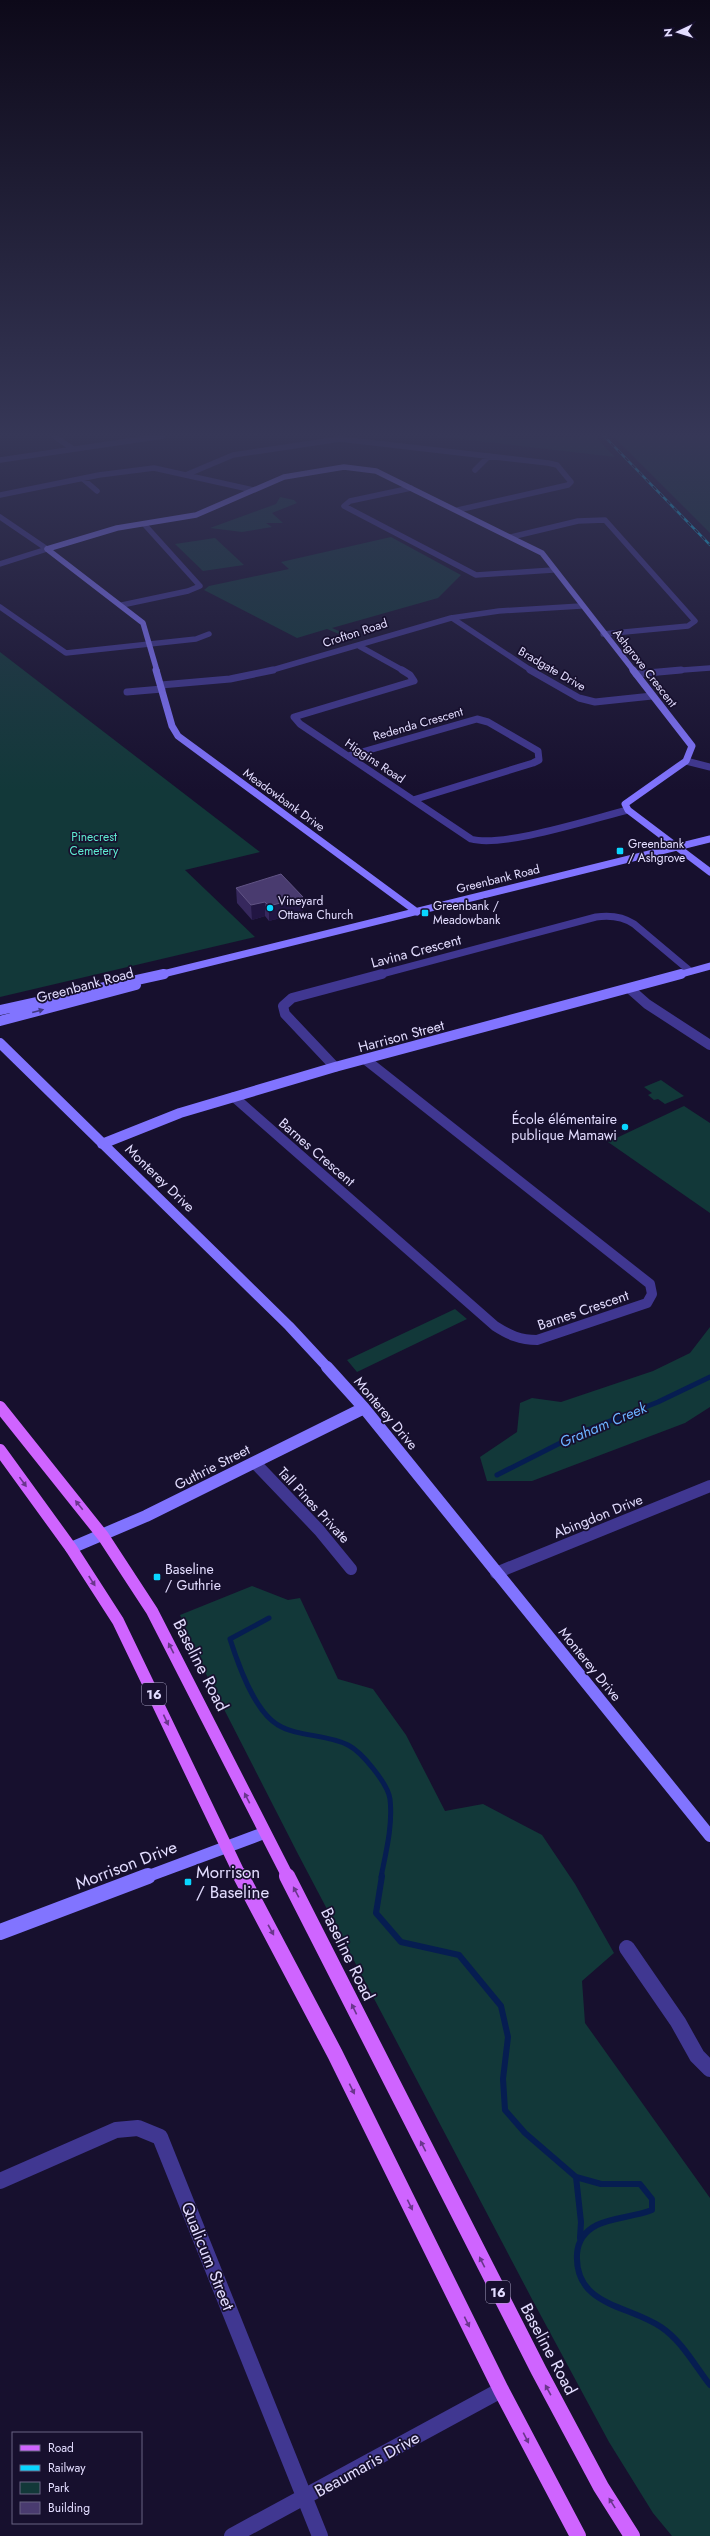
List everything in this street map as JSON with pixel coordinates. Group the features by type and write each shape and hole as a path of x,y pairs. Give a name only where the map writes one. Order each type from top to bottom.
{"main road":[{"name":"Baseline Road","path":"0,1407 103,1536 152,1611 538,2372 601,2487 632,2536"},
{"name":"16","path":"0,1450 71,1548 118,1621 226,1846 335,2054 501,2390 578,2536"}],"street":[{"path":"0,564 30,554"},
{"name":"Meadowbank Drive","path":"53,554 122,605 143,623 174,731 178,736 417,912"},
{"path":"122,605 188,591 200,586 171,554"},
{"path":"436,554 476,575 553,570"},
{"name":"Ashgrove Crescent","path":"543,554 581,606 692,746 690,755 686,761"},
{"path":"603,634 688,626 693,625 695,621 636,554"},
{"name":"Crofton Road","path":"161,687 240,678 360,646 388,634 452,618 473,614 581,606"},
{"path":"0,607 66,653 196,639 209,634"},
{"name":"Bradgate Drive","path":"452,618 526,668 579,698 595,702 652,696"},
{"name":"Higgins Road","path":"360,646 410,674 414,681 406,685 294,717 300,724 471,839 482,842 505,840 628,810"},
{"path":"636,674 710,668"},
{"path":"128,692 161,687"},
{"name":"Redenda Crescent","path":"348,756 477,719 488,722 538,751 540,755 539,760 533,763 413,800"},
{"path":"710,767 686,761 625,804 628,810 710,872"},
{"name":"Greenbank Road","path":"0,1021 128,987 176,972 710,839"},
{"name":"Lavina Crescent","path":"335,1068 285,1014 283,1006 292,998 596,917 615,915 626,918 690,971"},
{"name":"Harrison Street","path":"102,1144 180,1113 234,1097 710,966"},
{"name":"Greenbank Road","path":"0,1010 125,981 176,972"},
{"path":"630,989 647,1004 710,1045"},
{"name":"Monterey Drive","path":"0,1043 290,1326 364,1408 710,1836"},
{"name":"Barnes Crescent","path":"234,1097 490,1322 511,1337 521,1341 537,1340 647,1303 652,1297 653,1291 650,1284 366,1060"},
{"name":"Guthrie Street","path":"71,1548 103,1536 255,1463 364,1408"},
{"name":"Tall Pines Private","path":"255,1463 319,1530 351,1568"},
{"name":"Abingdon Drive","path":"496,1573 710,1486"},
{"name":"Morrison Drive","path":"0,1932 264,1833"},
{"path":"627,1948 678,2022 697,2056 710,2069"},
{"name":"Qualicum Street","path":"0,2180 116,2130 138,2128 160,2137 320,2536"},
{"name":"Beaumaris Drive","path":"232,2536 501,2390"}],"green space":[{"path":"186,554 233,554 244,565 203,571"},
{"path":"315,554 423,554 461,575 438,598 332,628 357,639 353,640 327,629 297,638 204,590 209,586 289,569 281,562"},
{"name":"Pinecrest Cemetery","path":"0,652 260,852 185,870 255,937 0,997"},
{"path":"661,1080 684,1096 665,1104 658,1099 654,1100 648,1095 652,1093 644,1087"},
{"path":"684,1106 710,1123 710,1213 608,1142"},
{"path":"455,1309 467,1319 357,1372 347,1360"},
{"path":"710,1327 710,1407 685,1423 532,1481 487,1481 480,1457 517,1432 520,1403 532,1398 561,1402 653,1371 690,1353"},
{"path":"252,1586 288,1600 300,1598 338,1679 373,1689 406,1735 445,1811 483,1804 542,1835 575,1884 614,1953 582,1981 585,2023 710,2198 710,2536 672,2536 653,2513 609,2442 533,2301 298,1854 206,1674 180,1615"}],"building":[{"path":"281,874 303,897 269,906 265,902 251,905 236,888"}],"waterway":[{"name":"Graham Creek","path":"497,1475 582,1432 658,1402 710,1377"},
{"name":"Graham Creek","path":"269,1618 230,1639 242,1674 254,1698 269,1718 278,1725 294,1732 340,1741 348,1745 360,1754 380,1777 388,1793 391,1809 391,1819 381,1877"},
{"name":"Graham Creek","path":"382,1876 376,1913 401,1942 459,1955 501,2006 508,2037 503,2079 505,2110 525,2133 576,2177"},
{"name":"Graham Creek","path":"576,2177 601,2184 640,2184 652,2199 652,2210 604,2222 593,2227 586,2233 579,2244 577,2254 578,2271 584,2284 594,2294 606,2302 648,2320 669,2333 682,2346 710,2385"},
{"name":"Graham Creek","path":"576,2177 581,2222 580,2238"}],"place":[{"name":"Greenbank / Ashgrove","path":"620,851"},
{"name":"Vineyard Ottawa Church","path":"270,908"},
{"name":"Greenbank / Meadowbank","path":"425,913"},
{"name":"École élémentaire publique Mamawi","path":"625,1127"},
{"name":"Baseline / Guthrie","path":"157,1577"},
{"name":"Morrison / Baseline","path":"188,1882"}]}
